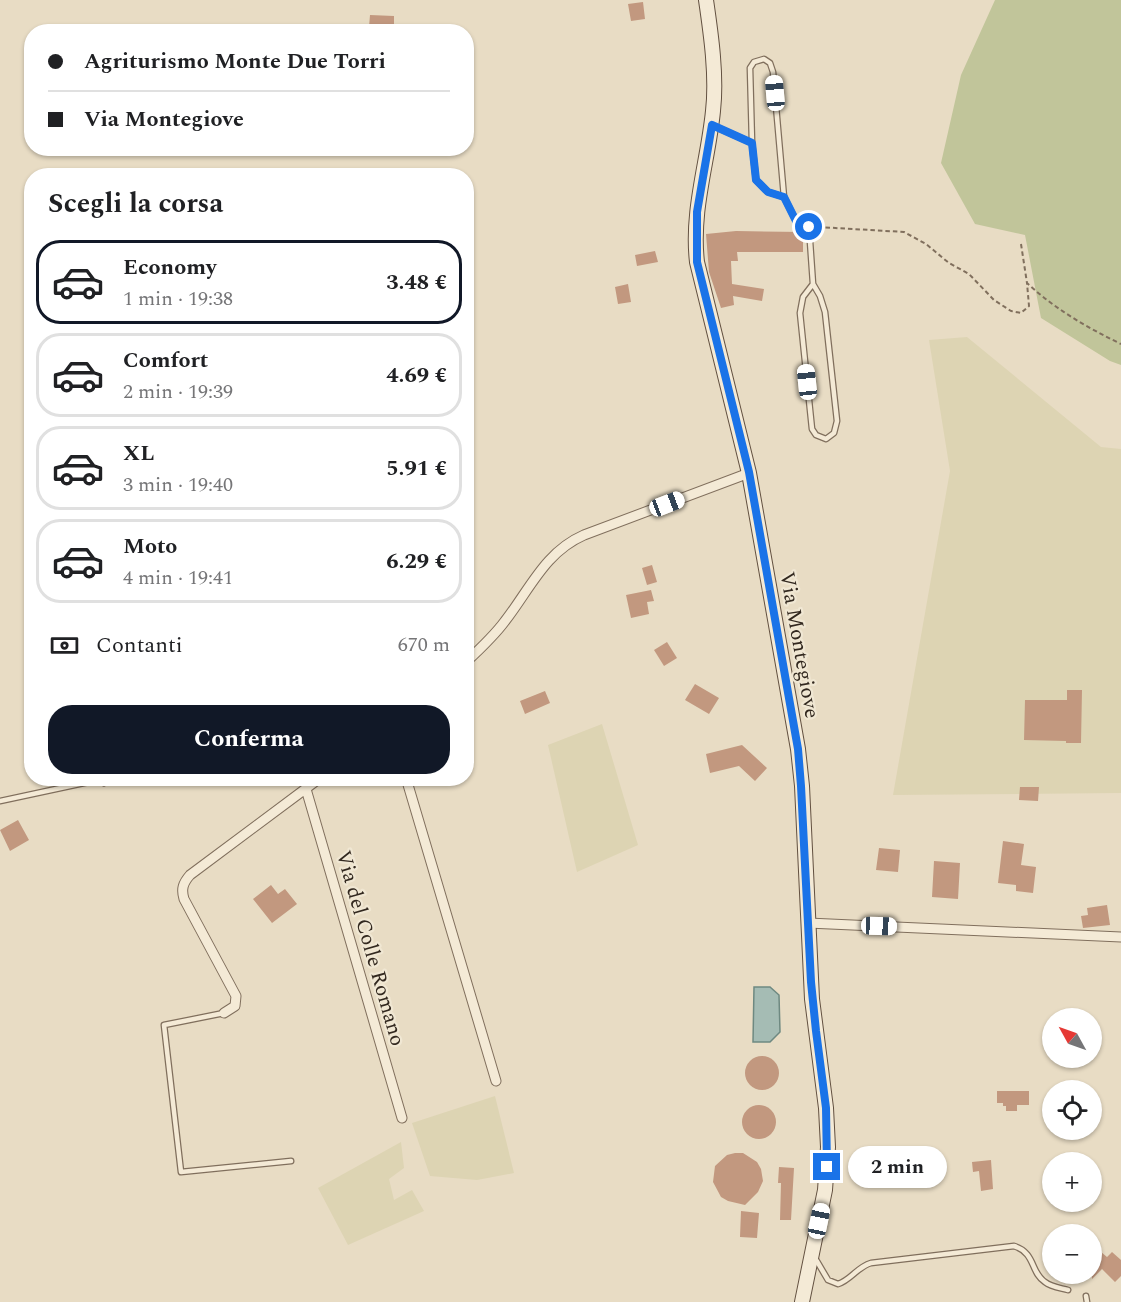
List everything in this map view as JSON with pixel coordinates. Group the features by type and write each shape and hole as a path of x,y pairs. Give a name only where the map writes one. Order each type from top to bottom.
{"street":[{"name":"Via Montegiove","path":"706,0 714,88 712,125 697,212 697,262 749,472 798,749 814,1014 826,1108 828,1147 825,1190 802,1302"},
{"path":"474,654 498,631 543,565 564,546 584,535 749,472"},
{"path":"224,1013 235,1006 236,999 184,899 182,886 190,875 310,786"},
{"path":"408,786 496,1081"},
{"name":"Via del Colle Romano","path":"306,789 402,1118"},
{"path":"808,923 1121,937"}],"lane":[{"path":"784,197 768,192 756,180 752,143 750,68 754,62 764,59 770,63 773,72 784,197 796,221 809,227 813,284 825,312 837,421 834,433 826,439 816,435 812,425 800,318 803,297 813,284"},
{"path":"712,125 752,143"},
{"path":"0,801 70,786"},
{"path":"224,1013 164,1025 181,1172 291,1161"},
{"path":"812,1253 828,1280 838,1284 848,1279 860,1267 871,1263 1014,1246 1029,1255 1039,1276 1045,1282 1068,1290"}],"path":[{"path":"809,227 904,232 926,244 949,263 969,274 994,300 1011,311 1020,313 1029,306 1021,244"},
{"path":"1027,283 1046,301 1084,326 1121,344"}],"shaded area":[{"path":"967,337 1101,447 1121,449 1121,793 893,795 950,471 929,340"},
{"path":"602,724 638,845 577,872 548,745"},
{"path":"495,1096 514,1173 477,1180 430,1176 412,1123"},
{"path":"401,1142 404,1168 389,1179 394,1200 412,1190 424,1211 348,1245 318,1188"}],"green space":[{"path":"995,0 1121,0 1121,365 1110,361 1041,318 1025,235 975,224 941,163 961,75"}],"water":[{"path":"754,987 770,987 779,995 780,1032 770,1042 753,1042"}],"building":[{"path":"643,2 645,19 631,21 628,4"},
{"path":"370,15 394,16 394,24 369,24"},
{"path":"736,231 803,232 803,252 737,252 738,261 731,261 732,284 764,289 762,301 733,296 734,305 721,308 709,272 706,234"},
{"path":"655,251 658,262 637,266 635,255"},
{"path":"628,284 631,302 618,304 615,287"},
{"path":"652,565 657,582 647,585 642,568"},
{"path":"651,590 654,601 647,602 649,614 631,618 626,595"},
{"path":"667,642 677,658 664,666 654,650"},
{"path":"695,684 719,698 709,714 685,700"},
{"path":"1067,690 1082,690 1081,743 1024,740 1025,700 1067,700"},
{"path":"545,691 550,703 525,714 520,701"},
{"path":"742,745 767,768 755,781 739,766 710,773 706,754"},
{"path":"1020,787 1039,787 1038,801 1019,800"},
{"path":"18,820 29,840 10,851 0,830"},
{"path":"1003,841 1024,844 1021,865 1036,867 1033,893 1016,891 1016,885 998,883"},
{"path":"879,848 900,850 898,872 876,870"},
{"path":"934,861 960,863 958,899 932,897"},
{"path":"271,885 278,894 285,889 297,904 272,923 253,899"},
{"path":"1107,905 1110,925 1083,928 1081,916 1088,915 1087,908"},
{"path":"762,1056 774,1061 779,1073 774,1085 762,1090 750,1085 745,1073 750,1061"},
{"path":"997,1091 1029,1091 1029,1105 1017,1105 1017,1111 1006,1111 1003,1103 997,1103"},
{"path":"759,1105 771,1110 776,1122 771,1134 759,1139 747,1134 742,1122 747,1110"},
{"path":"743,1153 757,1162 761,1169 763,1181 758,1192 745,1205 721,1197 713,1182 715,1166 727,1155"},
{"path":"991,1160 993,1189 981,1191 979,1171 973,1172 972,1162"},
{"path":"779,1167 794,1168 791,1220 780,1220"},
{"path":"741,1211 759,1213 757,1238 740,1237"},
{"path":"1112,1252 1121,1260 1121,1276 1115,1282 1102,1269 1102,1253 1107,1257"}],"route":[{"path":"809,227 796,221 784,197 768,192 759,185 753,171 752,143 712,125 700,189 695,250 749,472 798,749 811,982 826,1108 827,1167"}]}
